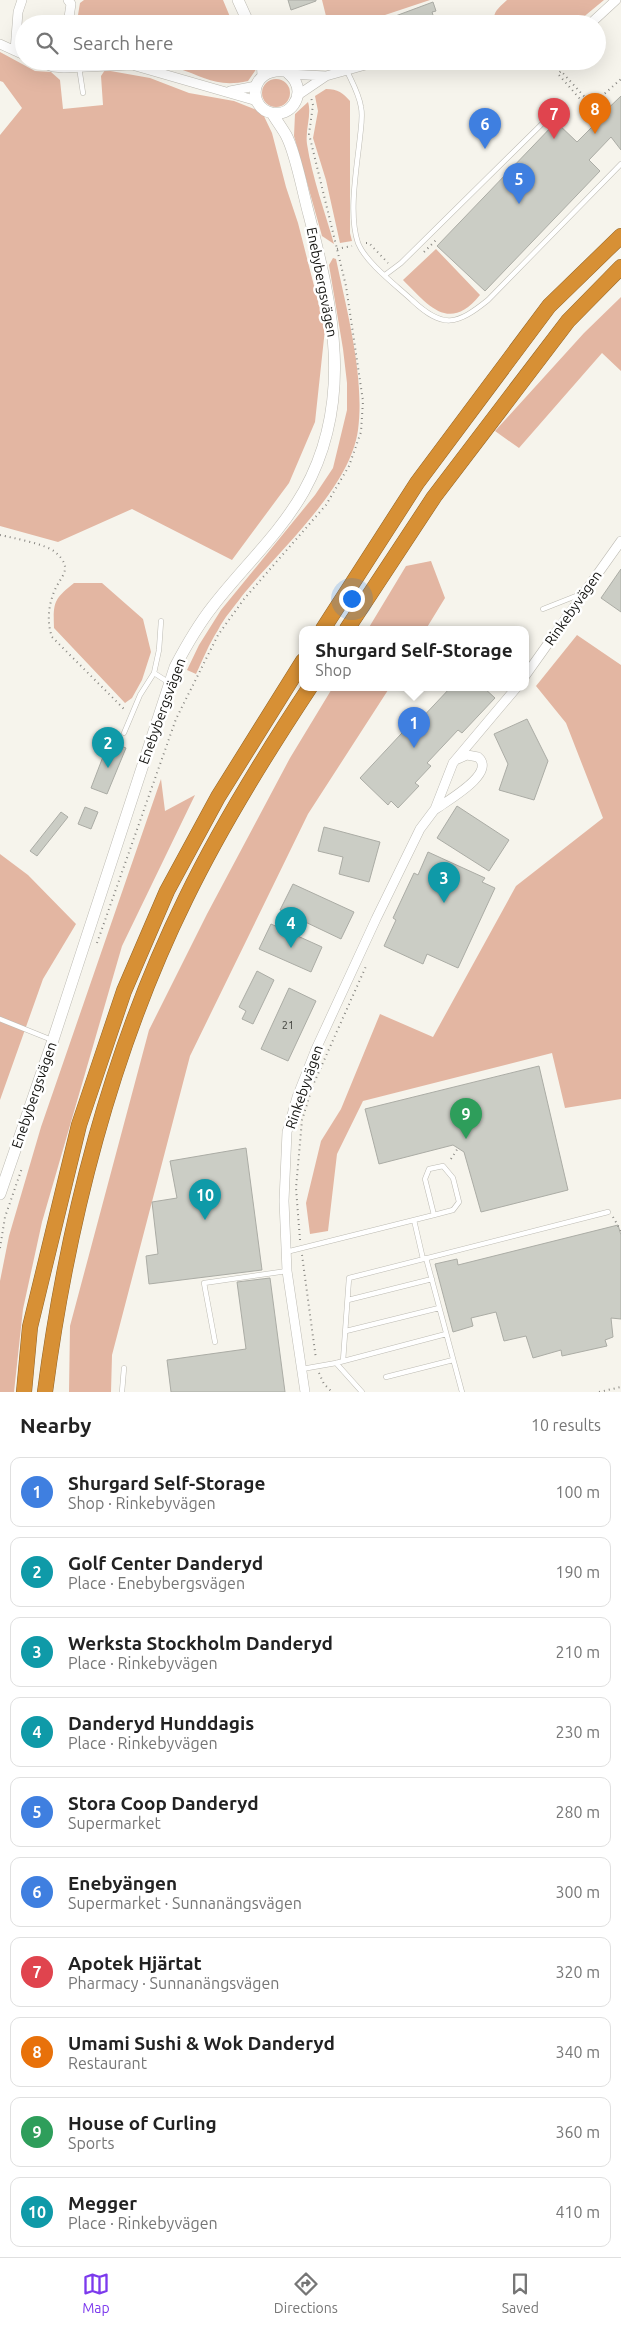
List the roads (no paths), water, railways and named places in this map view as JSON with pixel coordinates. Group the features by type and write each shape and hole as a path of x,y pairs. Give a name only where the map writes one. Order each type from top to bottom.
{"highway":[{"path":"325,626 417,483 548,306 621,236"},
{"path":"349,626 440,489 568,321 621,267"},
{"path":"24,1392 30,1326 77,1135 124,991 167,891 218,797 299,667"},
{"path":"45,1392 54,1329 73,1227 99,1129 143,997 186,898 232,810 307,691"}],"main road":[{"path":"238,0 245,15"},
{"path":"257,101 256,86 262,75 262,70"},
{"path":"262,75 276,70 286,73"},
{"path":"284,70 295,81 298,95"},
{"name":"Enebybergsvägen","path":"287,137 289,110 296,102 298,95"},
{"name":"Enebybergsvägen","path":"0,1194 53,1040 169,682 187,644 202,621 270,542 304,491 323,450 332,416 336,376 334,330 321,264 287,137 272,113 261,107 257,101"},
{"path":"272,113 289,110"}],"street":[{"path":"18,15 22,0"},
{"path":"68,0 71,4 69,15"},
{"path":"600,15 616,0"},
{"path":"0,44 15,51"},
{"path":"150,70 257,101"},
{"path":"286,73 326,76 350,70"},
{"path":"298,95 326,76"},
{"path":"227,91 256,86"},
{"name":"Rinkebyvägen","path":"529,670 621,541"},
{"name":"Rinkebyvägen","path":"436,809 454,763 514,691"},
{"name":"Rinkebyvägen","path":"305,1392 287,1271 284,1202 287,1132 297,1097 316,1049 420,829 436,809 478,778 483,771 481,759 473,755 467,755 454,763"}],"lane":[{"path":"79,70 83,93"},
{"path":"347,71 361,107 354,202 355,225 359,244 385,275 429,316 458,320 488,300 621,164"},
{"path":"385,275 394,270 551,115"},
{"path":"542,609 583,594"},
{"path":"124,733 140,695 154,673 160,650 160,621"},
{"path":"154,673 169,682"},
{"path":"0,1019 53,1040"},
{"path":"286,1252 301,1249 434,1215 453,1210 459,1202 453,1178 443,1166 429,1169 425,1180 434,1215"},
{"path":"343,1361 349,1278 608,1212"},
{"path":"414,1220 424,1258 432,1278 462,1392"},
{"path":"215,1342 204,1283 287,1271"},
{"path":"348,1300 432,1278"},
{"path":"346,1331 440,1308"},
{"path":"302,1369 336,1363 446,1334"},
{"path":"386,1377 453,1360"},
{"path":"336,1363 362,1392"},
{"path":"122,1392 124,1368"}],"place":[{"name":"Umami Sushi & Wok Danderyd","path":"595,134"},
{"name":"Apotek Hjärtat","path":"554,139"},
{"name":"Enebyängen","path":"485,149"},
{"name":"Stora Coop Danderyd","path":"519,204"},
{"name":"Shurgard Self-Storage","path":"414,748"},
{"name":"Golf Center Danderyd","path":"108,768"},
{"name":"Werksta Stockholm Danderyd","path":"444,903"},
{"name":"Danderyd Hunddagis","path":"291,948"},
{"name":"House of Curling","path":"466,1139"},
{"name":"Megger","path":"205,1220"}]}
